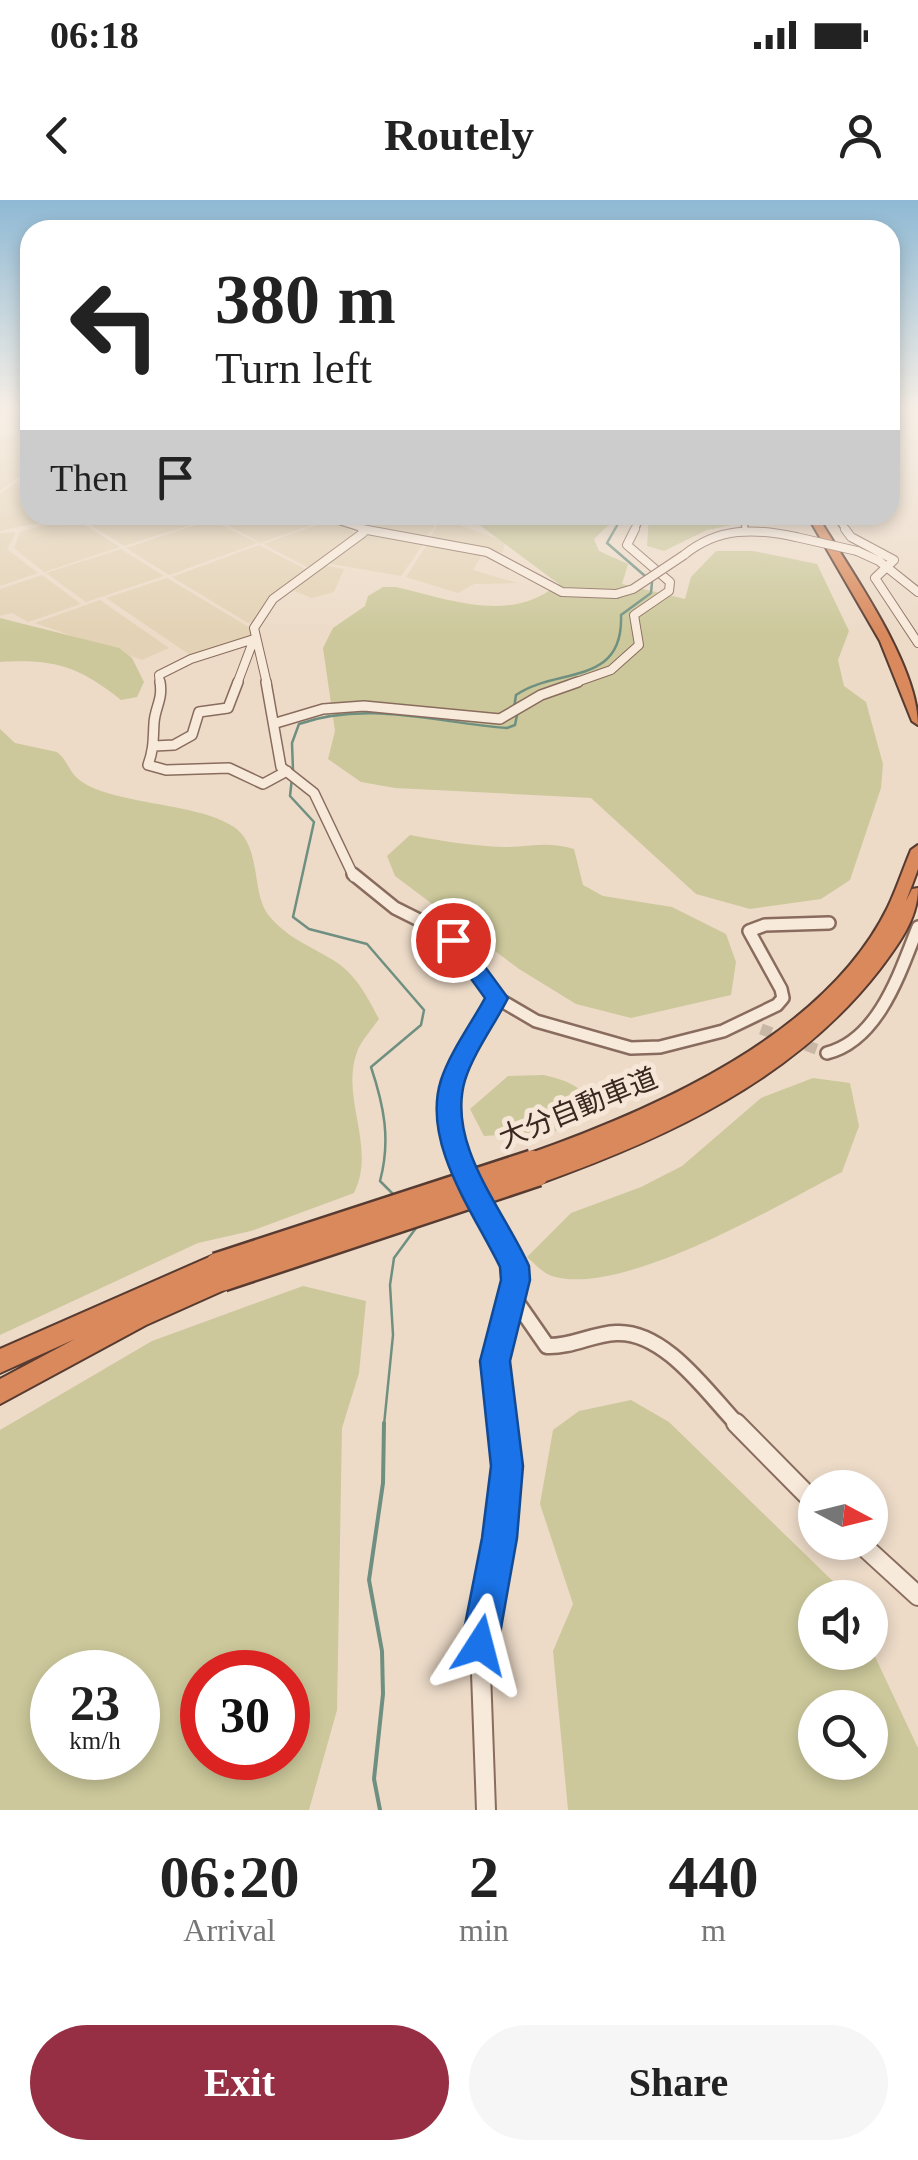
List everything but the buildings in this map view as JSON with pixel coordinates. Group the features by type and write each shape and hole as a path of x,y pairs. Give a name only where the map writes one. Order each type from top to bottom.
{"highway":[{"path":"822,525 896,642 918,689"},
{"path":"822,525 886,641 918,720"},
{"name":"大分自動車道","path":"535,1168 654,1114 778,1039 849,973 878,936 898,903 918,850"},
{"name":"大分自動車道","path":"0,1361 220,1272 664,1126 729,1090 792,1047 862,980 891,943 918,894"},
{"name":"大分自動車道","path":"0,1392 220,1272"}],"street":[{"path":"344,525 363,533 482,550 504,558 545,587 574,594 616,594 660,574 704,538 745,530 856,551 890,569 918,592"},
{"path":"276,722 322,709 364,706 500,718 541,696 611,670 639,645 634,615 668,590 670,582 627,545 637,525"},
{"path":"745,525 745,530"},
{"path":"842,525 851,537 894,560 876,581 918,644"},
{"path":"363,533 272,599 254,628 276,722 281,767 314,793 356,880 394,908 445,933 497,998 536,1022 632,1048 660,1047 740,1022 777,1005 783,998 748,931 765,925 829,924"},
{"path":"154,746 174,745 192,736 199,712 228,708 254,639"},
{"path":"254,639 163,671 159,678 163,704 154,720 150,769 223,767 263,784 287,771"},
{"path":"827,1053 845,1048 889,997 901,978 918,929"},
{"path":"486,1810 480,1645 500,1538 507,1466 495,1361 513,1297 514,1266 456,1150 448,1112 453,1081 497,998"},
{"path":"740,1022 761,1029"},
{"path":"513,1297 547,1346 564,1348 608,1331 647,1339 666,1352 798,1485"},
{"path":"879,1560 918,1596"}],"shaded area":[{"path":"13,484 20,486 20,525 28,525 0,531 0,494"},
{"path":"44,525 85,525 120,547 44,572 14,548 20,532"},
{"path":"90,525 190,525 124,546"},
{"path":"196,525 221,525 258,543 169,575 126,548"},
{"path":"228,525 312,525 260,543"},
{"path":"317,525 338,525 360,534 309,568 263,544"},
{"path":"375,525 434,527 424,540 366,532"},
{"path":"462,525 505,542 503,553 427,541 437,527"},
{"path":"479,525 609,525 594,539 599,551 628,564 622,584 685,599 691,577 716,551 753,551 817,564 849,631 838,660 844,686 866,702 883,764 881,788 850,880 821,899 750,909 696,894 591,798 395,788 361,782 328,759 335,731 323,648 333,628 365,606 368,596 383,587 396,587 459,602 500,606 540,596 559,584"},
{"path":"648,525 731,525 707,530 664,551 647,546"},
{"path":"16,532 7,549 38,573 0,586 0,533"},
{"path":"369,535 424,543 401,576 326,563"},
{"path":"428,543 483,553 473,570 517,583 474,584 458,593 406,577"},
{"path":"259,545 307,570 268,602 256,621 248,623 172,577"},
{"path":"121,549 164,576 86,602 46,573"},
{"path":"323,565 344,569 334,592 312,598 294,591"},
{"path":"42,575 81,604 28,622 12,613 0,616 0,589"},
{"path":"167,578 252,629 252,638 193,657 106,598"},
{"path":"100,600 169,648 142,660 35,623"},
{"path":"0,618 119,648 132,658 144,682 137,697 121,700 92,679 65,667 0,662"},
{"path":"0,729 15,743 57,752 75,776 106,793 197,812 234,827 249,846 260,896 270,917 292,936 348,971 379,1019 359,1048 353,1069 362,1158 354,1193 251,1231 198,1243 0,1335"},
{"path":"410,835 480,846 547,845 574,849 583,885 603,896 672,907 726,934 736,962 731,995 631,1018 576,1004 519,969 395,876 387,856"},
{"path":"544,1075 575,1086 597,1109 558,1131 484,1136 470,1109 508,1076"},
{"path":"813,1078 850,1083 859,1126 842,1172 699,1245 618,1274 582,1279 552,1276 527,1257 571,1213 641,1187 682,1166 761,1098"},
{"path":"303,1286 366,1301 359,1373 342,1428 337,1710 309,1810 0,1810 0,1430 152,1341"},
{"path":"631,1400 669,1422 798,1547 798,1560 811,1560 832,1580 798,1580 798,1670 881,1670 918,1748 918,1810 568,1810 553,1651 573,1604 540,1504 553,1430 579,1411"}],"waterway":[{"path":"514,708 516,695 532,686 600,665 619,638 621,615 651,593 652,582 607,543 617,525"},
{"path":"293,770 292,743 299,724 325,717 377,713 507,728 515,725 517,715"},
{"path":"292,778 290,796 314,822 293,917 309,929 367,944 424,1010 421,1025 371,1067 384,1123 380,1181 394,1195"},
{"path":"384,1425 393,1335 390,1285 394,1258 416,1228"},
{"path":"380,1810 374,1779 383,1694 382,1651 369,1580 383,1483 384,1423"}],"tunnel":[{"path":"761,1029 827,1053"}],"route":[{"path":"453,940 497,998 479,1025 453,1081 449,1126 456,1150 514,1266 516,1280 495,1361 507,1466 500,1538 480,1645"}]}
